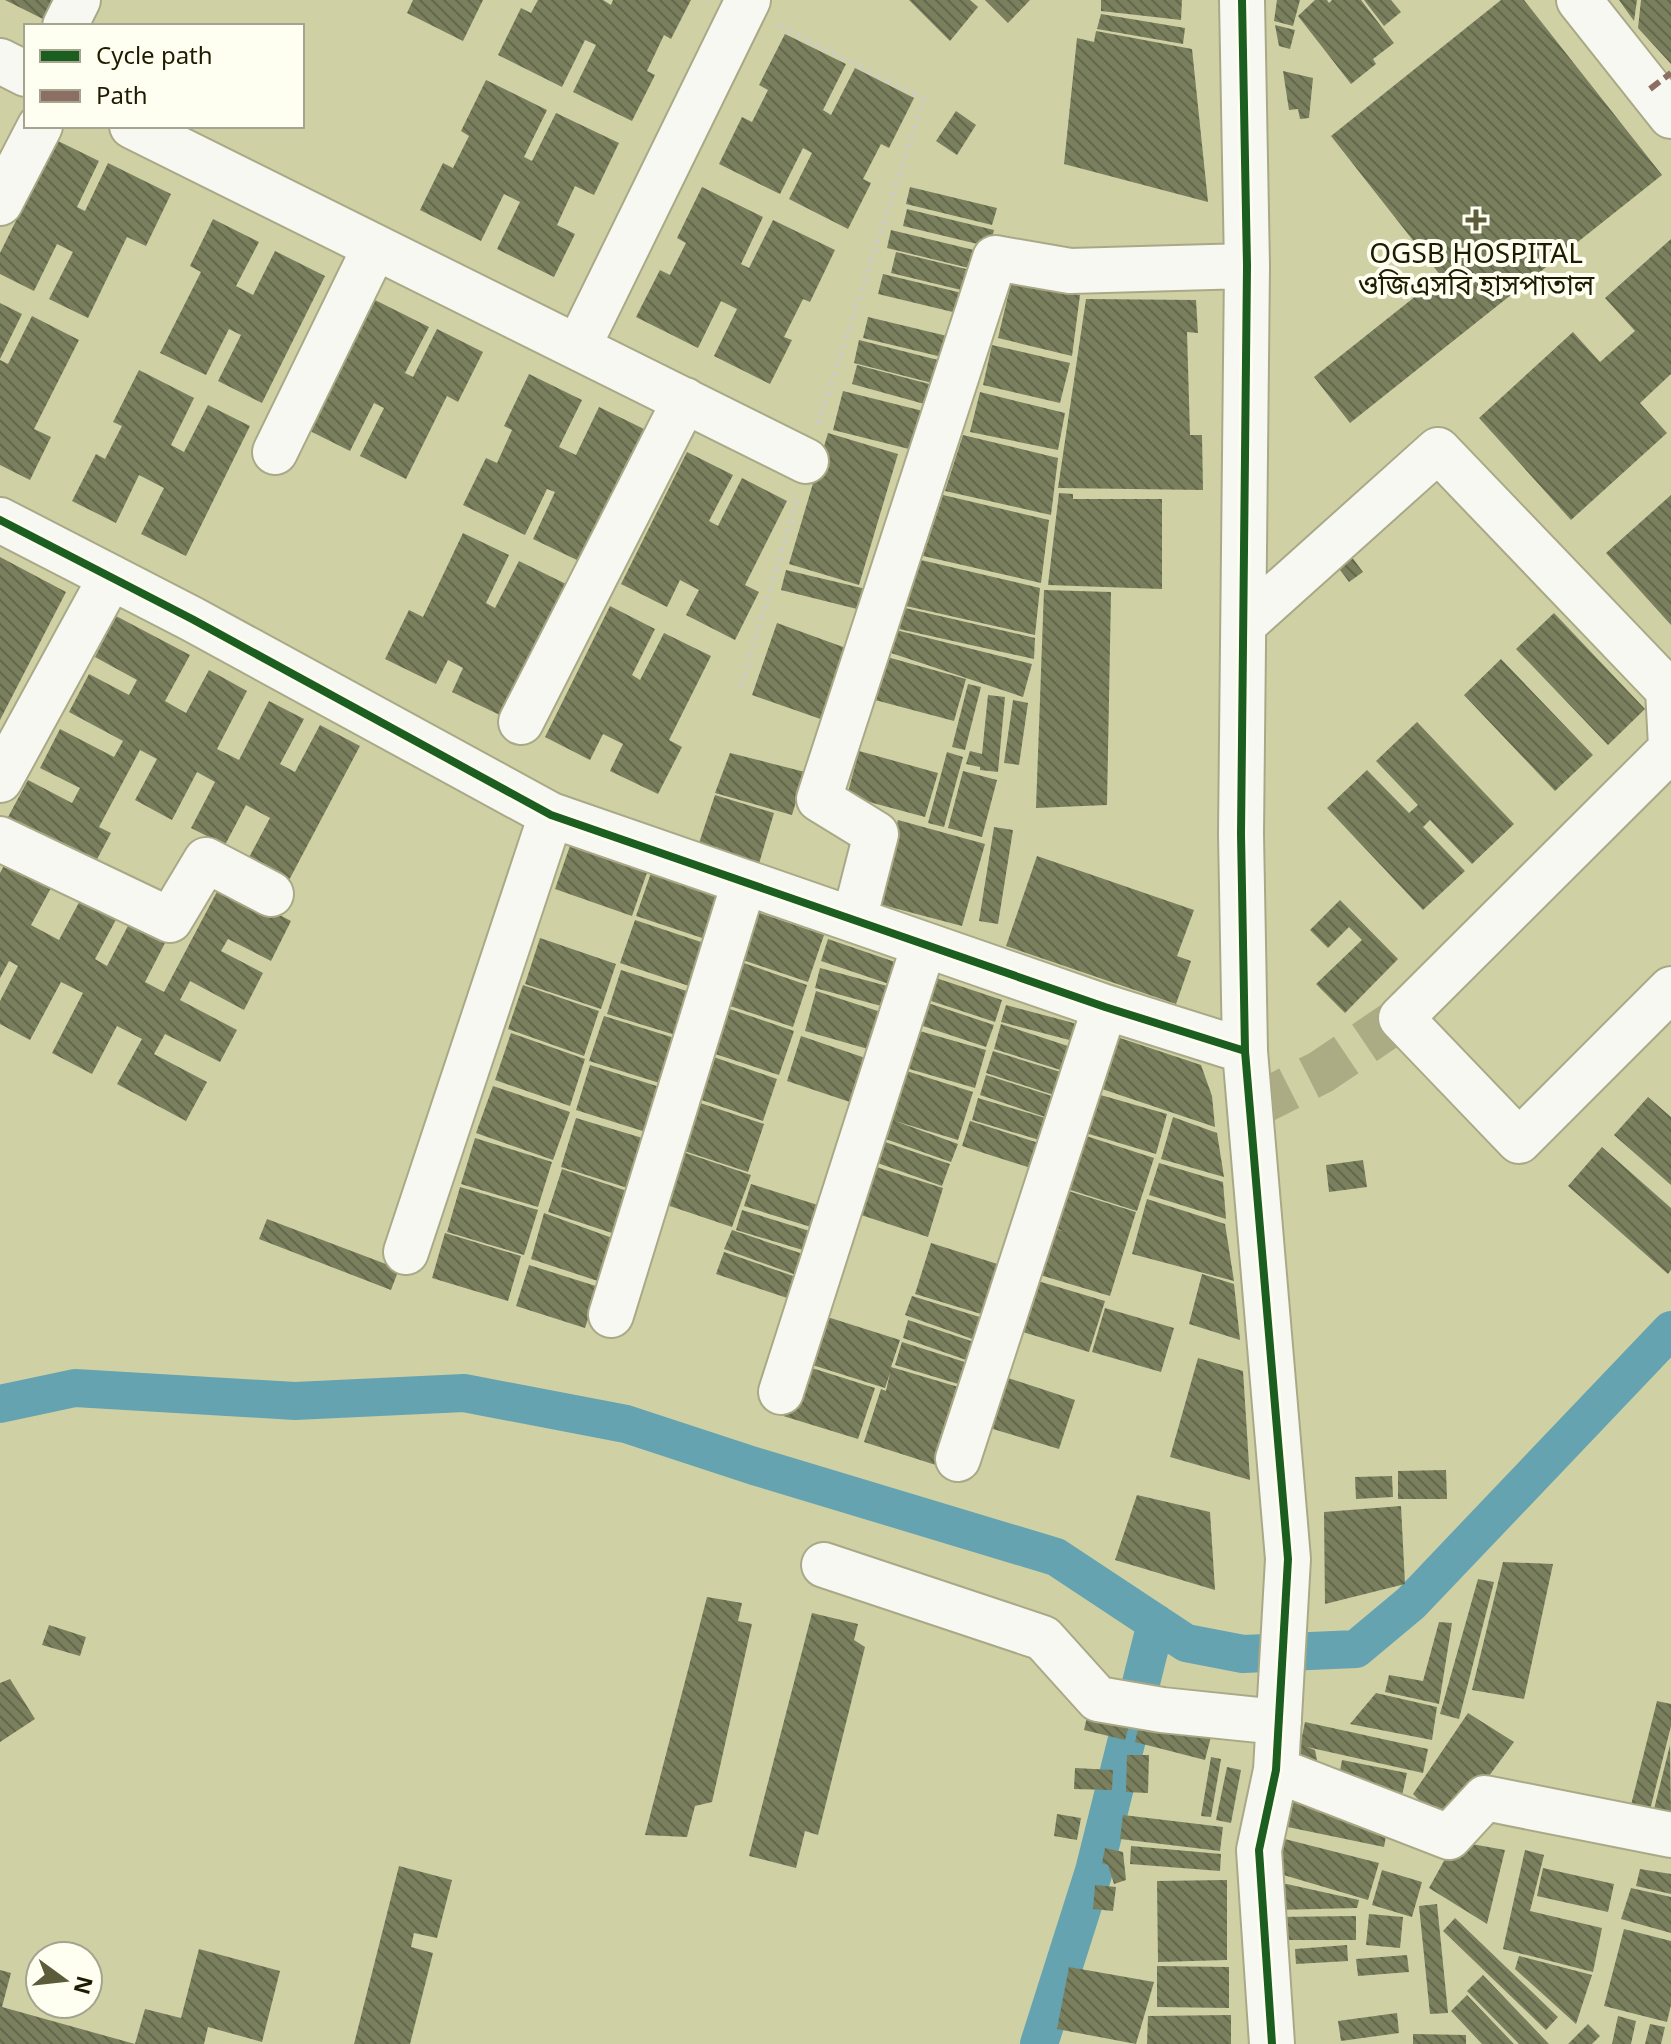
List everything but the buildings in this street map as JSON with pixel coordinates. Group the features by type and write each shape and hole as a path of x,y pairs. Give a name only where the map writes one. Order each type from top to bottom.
{"street":[{"path":"66,24 78,0"},
{"path":"1242,0 1247,266 1241,834 1245,1051 1288,1559 1276,1770 1259,1850 1272,2044"},
{"path":"1579,0 1664,93"},
{"path":"578,347 763,14"},
{"path":"0,61 24,73"},
{"path":"0,203 39,128"},
{"path":"136,128 806,461"},
{"path":"275,452 375,247"},
{"path":"854,920 876,834 819,799 995,258 1070,271 1247,266"},
{"path":"521,722 685,400"},
{"path":"1244,624 1438,450 1668,690 1671,747 1401,1018 1519,1141 1671,989"},
{"path":"0,520 206,626 551,815 1105,1007 1245,1051"},
{"path":"0,780 111,577"},
{"path":"406,1252 551,815"},
{"path":"0,839 170,920 206,860 271,894"},
{"path":"611,1315 744,883"},
{"path":"781,1392 924,945"},
{"path":"958,1459 1105,1007"},
{"path":"824,1565 1043,1638 1098,1699 1162,1710 1280,1710"},
{"path":"1276,1770 1449,1837 1485,1798 1671,1835"}],"path":[{"path":"741,686 792,520 806,461 924,99 763,14"}],"waterway":[{"path":"0,1404 75,1388 295,1401 464,1393 626,1424 1056,1557 1186,1643 1243,1654 1356,1649 1411,1603 1671,1330"},
{"path":"1039,2044 1094,1871 1156,1623"}],"tunnel":[{"path":"1250,1108 1321,1072 1401,1018"}],"marked path":[{"path":"1650,89 1671,73"}],"cycle path":[{"path":"1242,0 1247,266 1241,834 1245,1051 1288,1559 1276,1770 1259,1850 1272,2044"},
{"path":"0,520 192,619 551,815 1105,1007 1245,1051"}],"place":[{"name":"OGSB HOSPITAL ওজিএসবি হাসপাতাল","path":"1476,220"}]}
